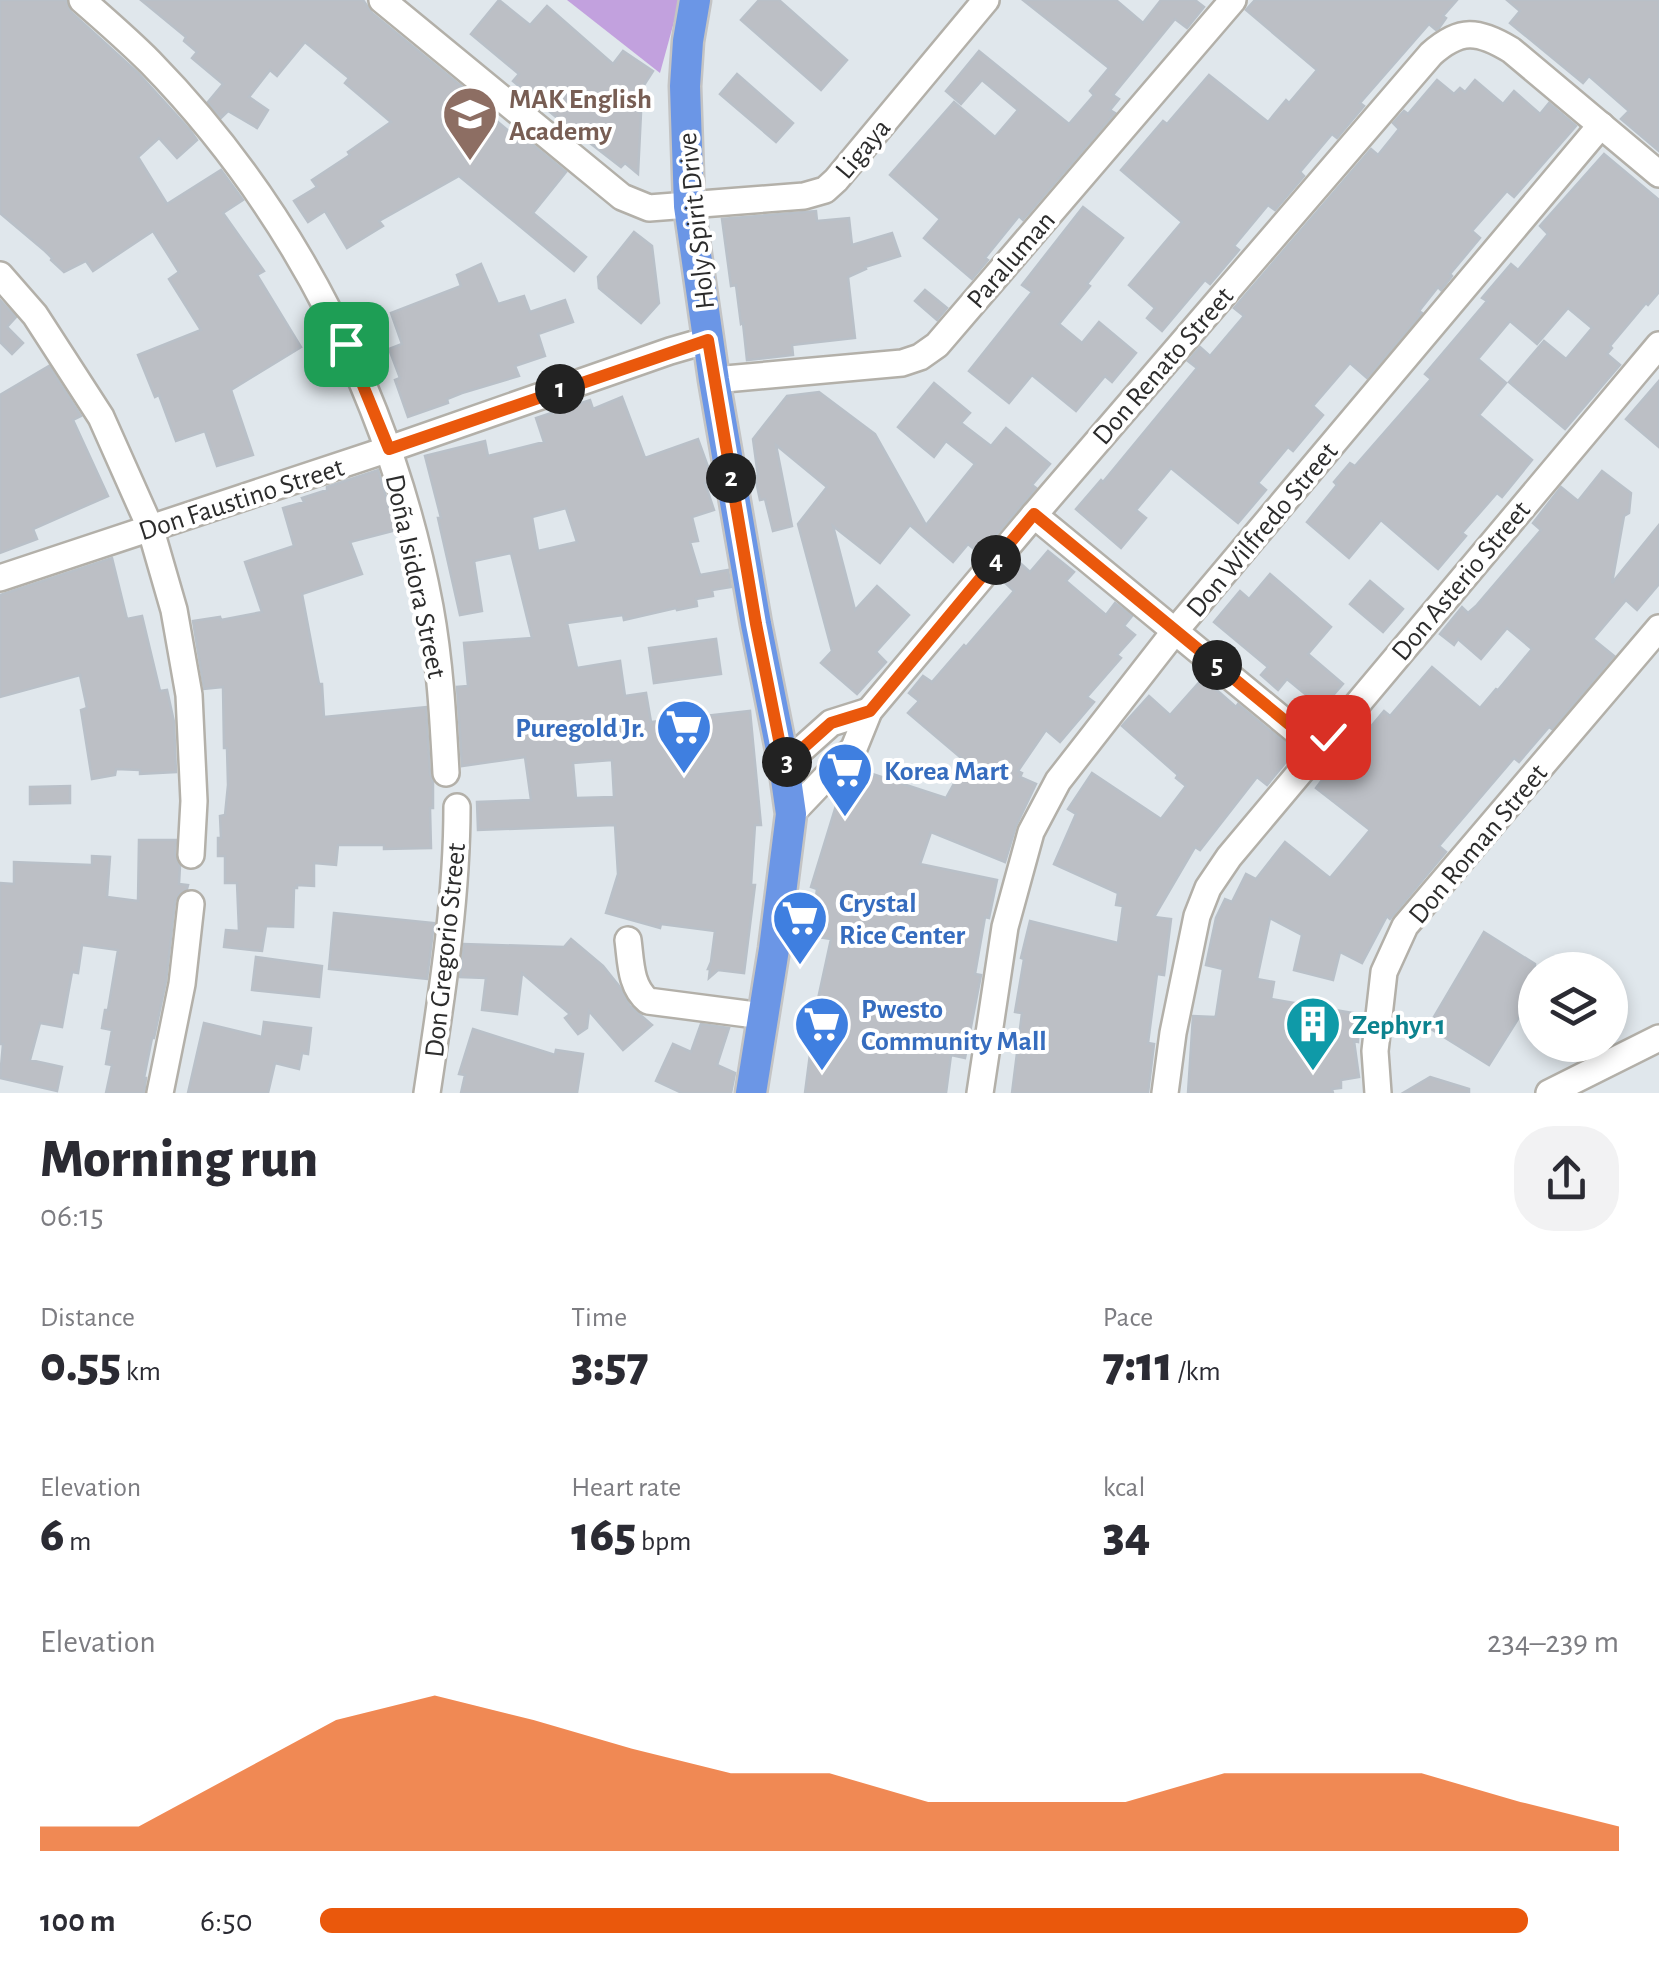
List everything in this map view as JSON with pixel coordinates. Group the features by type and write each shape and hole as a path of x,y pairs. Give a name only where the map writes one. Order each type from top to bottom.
{"main road":[{"name":"Holy Spirit Drive","path":"695,0 685,86 689,206 714,380 791,814 752,1093"}],"street":[{"name":"Doña Isidora Street","path":"82,0 150,62 225,149 291,242 346,344 389,449 413,528 442,691 446,773"},
{"name":"Ligaya","path":"382,0 622,197 649,208 804,196 825,190 986,0"},
{"name":"Paraluman","path":"714,380 902,363 938,345 1233,0"},
{"name":"Don Renato Street","path":"791,814 854,748 870,711 1034,514 1430,54 1447,40 1467,34 1488,36 1511,50 1602,125"},
{"path":"1602,125 1659,174"},
{"name":"Don Wilfredo Street","path":"980,1093 1004,927 1031,832 1058,781 1176,631 1602,125"},
{"path":"0,275 35,314 101,416 150,528 174,610 189,695 194,802 191,855"},
{"name":"Don Faustino Street","path":"0,578 708,340"},
{"name":"Don Asterio Street","path":"1166,1093 1196,916 1228,857 1659,345"},
{"path":"1034,514 1318,748"},
{"name":"Don Roman Street","path":"1378,1093 1374,1051 1384,972 1405,926 1659,628"},
{"name":"Don Renato Street","path":"784,765 831,723 870,711"},
{"name":"Don Gregorio Street","path":"427,1093 457,839 456,806"},
{"path":"160,1093 182,984 191,904"},
{"path":"628,940 634,982 638,993 648,1001 764,1016"},
{"path":"1549,1093 1659,1038"}],"shaded area":[{"path":"567,0 680,0 660,73"}],"building":[{"path":"0,0 66,0 71,12 138,73 190,130 197,140 177,158 159,138 138,157 167,204 221,170 243,200 223,213 264,271 257,275 301,347 231,390 253,455 217,466 205,431 176,441 159,395 155,397 138,355 201,330 169,279 179,272 153,231 93,271 86,261 64,272 0,213"},
{"path":"141,0 363,0 372,13 465,89 462,92 566,172 533,213 586,257 574,271 459,176 379,221 383,226 347,248 325,211 308,222 294,201 317,187 312,180 391,122 345,83 349,78 305,42 277,76 270,70 249,97 268,110 257,128 228,111 221,118 208,102 223,84 192,58 197,52 184,41 186,37"},
{"path":"499,0 530,25 547,6 613,64 623,51 653,71 630,107 641,113 638,174 625,163 621,167 577,133 574,136 560,125 562,122 513,81 519,74 471,34"},
{"path":"759,0 779,0 847,60 821,90 741,20"},
{"path":"1023,0 1116,0 1143,23 1161,0 1195,0 1204,7 1187,28 1175,19 1113,95 1119,99 1110,110 1115,113 1023,220 1019,216 972,279 924,238 940,219 890,175 954,102 995,137 1018,110 982,80 961,104 946,91 979,51 1069,124 1094,95 1090,91 1109,68"},
{"path":"1255,0 1457,0 1443,16 1446,18 1439,28 1429,24 1360,103 1364,106 1337,138 1332,134 1300,172 1304,176 1275,210 1268,205 1234,246 1239,250 1210,284 1205,280 1162,331 1147,318 1155,308 1129,285 1182,222 1121,170 1209,75 1268,122 1317,70 1246,10"},
{"path":"1507,0 1659,0 1659,151 1621,119 1629,111 1589,76 1583,83 1510,23 1520,11"},
{"path":"737,74 793,123 776,142 720,94"},
{"path":"1437,80 1454,94 1460,88 1465,92 1475,80 1503,104 1514,91 1540,114 1549,103 1576,126 1514,197 1507,191 1472,231 1480,238 1367,378 1350,363 1313,406 1323,415 1293,451 1288,447 1258,483 1266,490 1238,523 1171,468 1136,510 1146,518 1121,548 1076,509 1197,368 1188,361 1200,347 1210,356 1244,316 1234,308 1371,149 1378,155 1399,129 1393,123 1404,111 1408,114"},
{"path":"1604,154 1659,200 1659,292 1610,346 1607,354 1620,365 1565,429 1509,382 1544,341 1566,359 1592,328 1568,308 1537,344 1510,321 1478,359 1506,383 1479,415 1532,460 1502,497 1497,493 1462,533 1466,536 1438,569 1381,520 1349,558 1307,522 1350,463 1355,466 1431,379 1425,374 1487,301 1482,298 1511,264 1518,270 1548,234 1540,226"},
{"path":"1083,207 1123,238 1059,324 1082,343 1099,322 1136,353 1112,382 1105,376 1076,411 1032,375 1009,403 969,371 1032,292 1022,285"},
{"path":"816,211 817,221 849,218 852,245 892,233 900,256 848,277 855,338 792,345 793,355 747,360 722,219"},
{"path":"634,232 652,246 659,303 641,323 599,288 598,277"},
{"path":"481,264 498,304 524,296 530,312 565,300 573,322 538,334 545,356 515,366 519,376 462,393 447,399 448,403 408,417 389,349 402,344 391,313 461,286 457,275"},
{"path":"925,290 947,308 937,320 915,301"},
{"path":"0,300 16,317 7,327 23,343 12,354 0,342"},
{"path":"49,366 81,416 73,420 108,496 33,529 37,539 0,553 0,395"},
{"path":"1659,381 1659,447 1626,419"},
{"path":"934,383 970,413 961,423 991,446 1006,428 1050,464 1032,485 1036,488 980,554 968,544 953,562 910,525 880,563 833,526 855,610 877,586 909,615 876,652 886,662 857,694 821,663 832,651 798,524 827,487 776,445 792,526 773,531 765,499 760,500 753,439 787,396 819,392 875,434 926,525 975,464 946,441 934,457 898,427"},
{"path":"622,397 645,458 698,439 711,475 712,481 705,483 714,510 692,517 698,541 690,542 700,575 728,570 731,587 712,590 713,596 696,599 697,606 624,620 623,615 567,623 577,668 620,661 625,696 646,693 651,722 750,711 761,825 755,825 751,885 755,885 744,973 718,970 709,978 715,931 661,924 660,928 606,913 618,874 615,825 478,830 477,802 531,800 525,757 462,766 457,687 468,686 464,643 532,638 511,553 474,561 482,611 460,615 425,456 485,441 488,456 544,442 536,418 590,400 593,409","holes":["566,508 577,542 538,551 532,517","612,760 614,797 576,798 573,763"]},
{"path":"378,470 396,530 350,542 362,574 302,594 322,684 324,717 426,707 433,782 431,848 338,845 336,865 314,863 314,886 294,888 293,927 266,926 262,951 224,947 226,930 239,931 237,883 225,883 225,856 218,856 220,816 225,815 228,785 223,687 204,689 193,621 262,612 245,562 294,546 283,508 304,502 302,498 327,487"},
{"path":"1602,471 1631,493 1612,583 1659,525 1659,584 1637,610 1626,600 1593,639 1614,656 1552,729 1549,727 1519,762 1514,758 1439,846 1446,852 1390,919 1387,916 1362,963 1340,952 1333,980 1294,970 1302,935 1270,918 1257,979 1274,982 1271,999 1359,1014 1358,1042 1354,1041 1359,1077 1341,1080 1341,1088 1332,1089 1333,1093 1188,1093 1193,1016 1216,1015 1223,969 1206,965 1216,918 1225,899 1232,902 1246,874 1256,879 1285,842 1330,878 1370,830 1316,788 1384,711 1390,716 1432,667 1480,708 1498,690 1532,649 1507,628 1481,659 1458,639 1454,645 1440,634 1462,607 1468,613 1476,606 1541,530 1533,523 1561,487 1578,501"},
{"path":"1048,551 1074,572 1066,581 1106,615 1115,603 1132,616 1124,626 1135,635 1117,655 1121,658 1087,697 1094,702 1060,742 1046,730 1018,771 1022,773 1020,777 1036,784 1016,826 1005,862 931,832 920,864 997,880 989,918 985,917 975,974 981,975 965,1058 951,1055 946,1093 805,1093 811,1031 831,939 811,936 817,889 811,887 843,783 857,769 946,798 966,762 908,713 919,701 909,693 923,676 932,682 1014,591 1003,581 1019,562 1030,572"},
{"path":"112,558 127,619 142,616 160,691 167,690 174,722 176,772 140,774 140,770 116,769 115,775 92,779 81,710 87,708 80,675 0,697 0,595"},
{"path":"1270,574 1331,627 1308,654 1343,684 1322,708 1287,679 1278,690 1261,675 1268,667 1214,622 1240,591 1249,599"},
{"path":"1370,581 1403,609 1383,632 1350,604"},
{"path":"716,639 721,674 654,683 649,648"},
{"path":"1203,678 1295,751 1267,785 1257,777 1200,850 1195,847 1154,917 1171,919 1164,975 1157,974 1148,1043 1154,1044 1148,1093 1012,1093 1022,1013 1015,1012 1030,921 1118,943 1123,906 1116,905 1118,893 1054,864 1076,814 1068,809 1092,773 1161,819 1186,786 1122,726 1149,696 1170,715"},
{"path":"70,786 70,803 30,804 30,787"},
{"path":"139,840 176,840 179,884 188,885 175,902 166,981 144,1093 106,1093 112,1065 106,1064 112,1030 102,1028 118,950 82,945 78,973 72,972 62,1027 40,1023 30,1060 62,1067 57,1091 0,1078 0,883 14,884 14,862 92,865 92,856 110,857 107,897 138,901"},
{"path":"334,913 434,923 427,979 329,969"},
{"path":"1484,932 1518,953 1518,1019 1489,1065 1428,1027"},
{"path":"571,939 603,966 630,1006 652,1025 623,1050 589,1011 587,1028 578,1034 565,1018 570,1014 522,973 517,1014 482,1010 486,978 460,977 464,944 564,947"},
{"path":"256,957 322,966 319,997 252,990"},
{"path":"264,1022 311,1028 308,1054 302,1053 299,1069 275,1063 268,1093 188,1093 204,1023 262,1037"},
{"path":"701,1024 729,1028 717,1065 735,1073 731,1093 682,1093 656,1081 673,1044 691,1052"},
{"path":"473,1029 555,1055 556,1050 583,1054 577,1093 461,1093 465,1075 459,1074"},
{"path":"1430,1077 1469,1089 1469,1093 1403,1093"}],"place":[{"name":"MAK English Academy","path":"470,163"},
{"name":"Puregold Jr.","path":"684,776"},
{"name":"Korea Mart","path":"845,819"},
{"name":"Crystal Rice Center","path":"800,967"},
{"name":"Pwesto Community Mall","path":"822,1073"},
{"name":"Zephyr 1","path":"1313,1073"}],"route":[{"path":"346,344 389,449 708,340 784,765 831,723 870,711 1034,514 1318,748 1328,737"}]}
